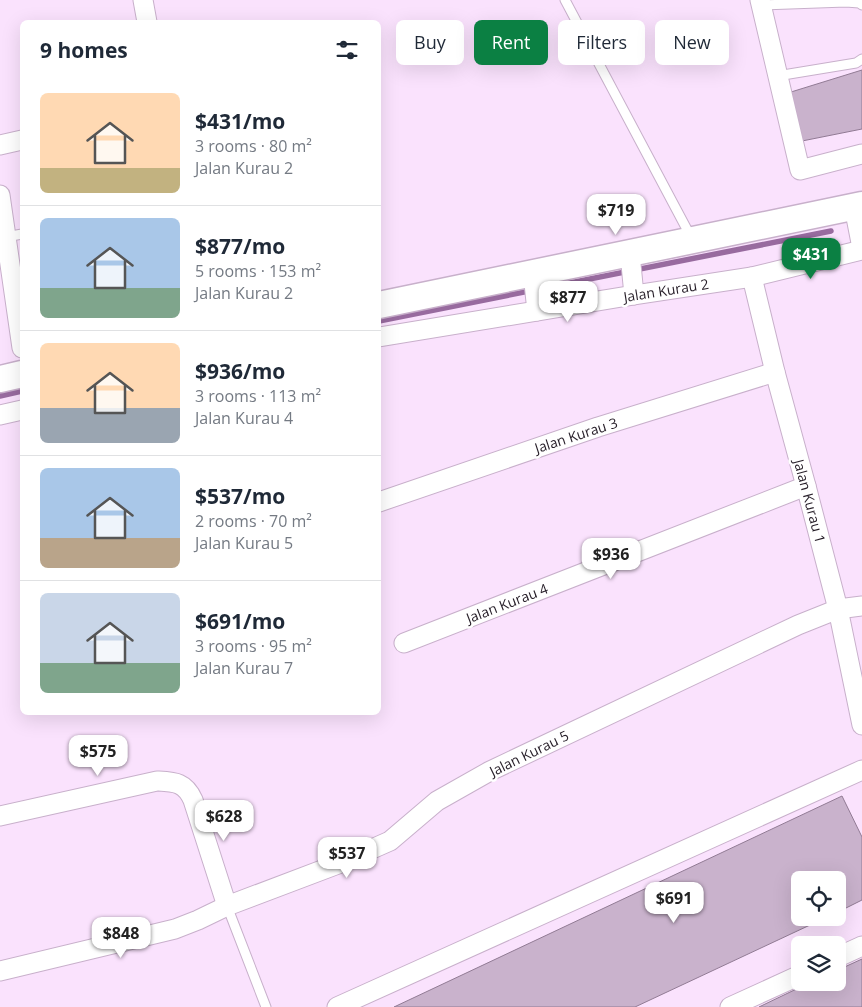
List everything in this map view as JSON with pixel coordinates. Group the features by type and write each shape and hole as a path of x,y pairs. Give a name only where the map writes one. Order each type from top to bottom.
{"street":[{"path":"143,0 147,20"},
{"path":"761,3 800,170 862,154"},
{"path":"0,145 20,140"},
{"path":"0,195 14,236 20,316"},
{"path":"381,305 417,314 535,293 631,259 693,241 858,206 862,249"},
{"name":"Jalan Kurau 2","path":"381,336 417,314 535,293 633,289 752,277 862,249"},
{"path":"631,259 633,289"},
{"name":"Jalan Kurau 1","path":"752,277 775,372 838,609 862,725"},
{"name":"Jalan Kurau 3","path":"381,501 598,427 775,372"},
{"path":"0,379 20,374"},
{"path":"0,415 20,410"},
{"name":"Jalan Kurau 4","path":"404,643 806,486"},
{"name":"Jalan Kurau 5","path":"0,972 175,929 227,906 338,864 390,841 438,801 490,771 798,625 838,609 862,606"},
{"path":"336,1007 862,770"},
{"path":"0,816 157,781 177,782 189,790 227,906"},
{"path":"846,953 862,946"},
{"path":"730,1007 791,978"}],"lane":[{"path":"565,0 693,241"},
{"path":"761,3 846,2 862,5"},
{"path":"777,76 856,63 862,59"},
{"path":"227,906 266,1007"}],"building":[{"path":"862,70 862,129 802,141 791,92"},
{"path":"842,796 862,837 862,900 846,908 846,871 791,871 791,926 808,926 635,1007 394,1007"},
{"path":"862,959 862,1007 759,1007 792,991 846,991 846,966"}],"waterway":[{"path":"381,321 831,231"},
{"path":"0,396 20,391"}]}
